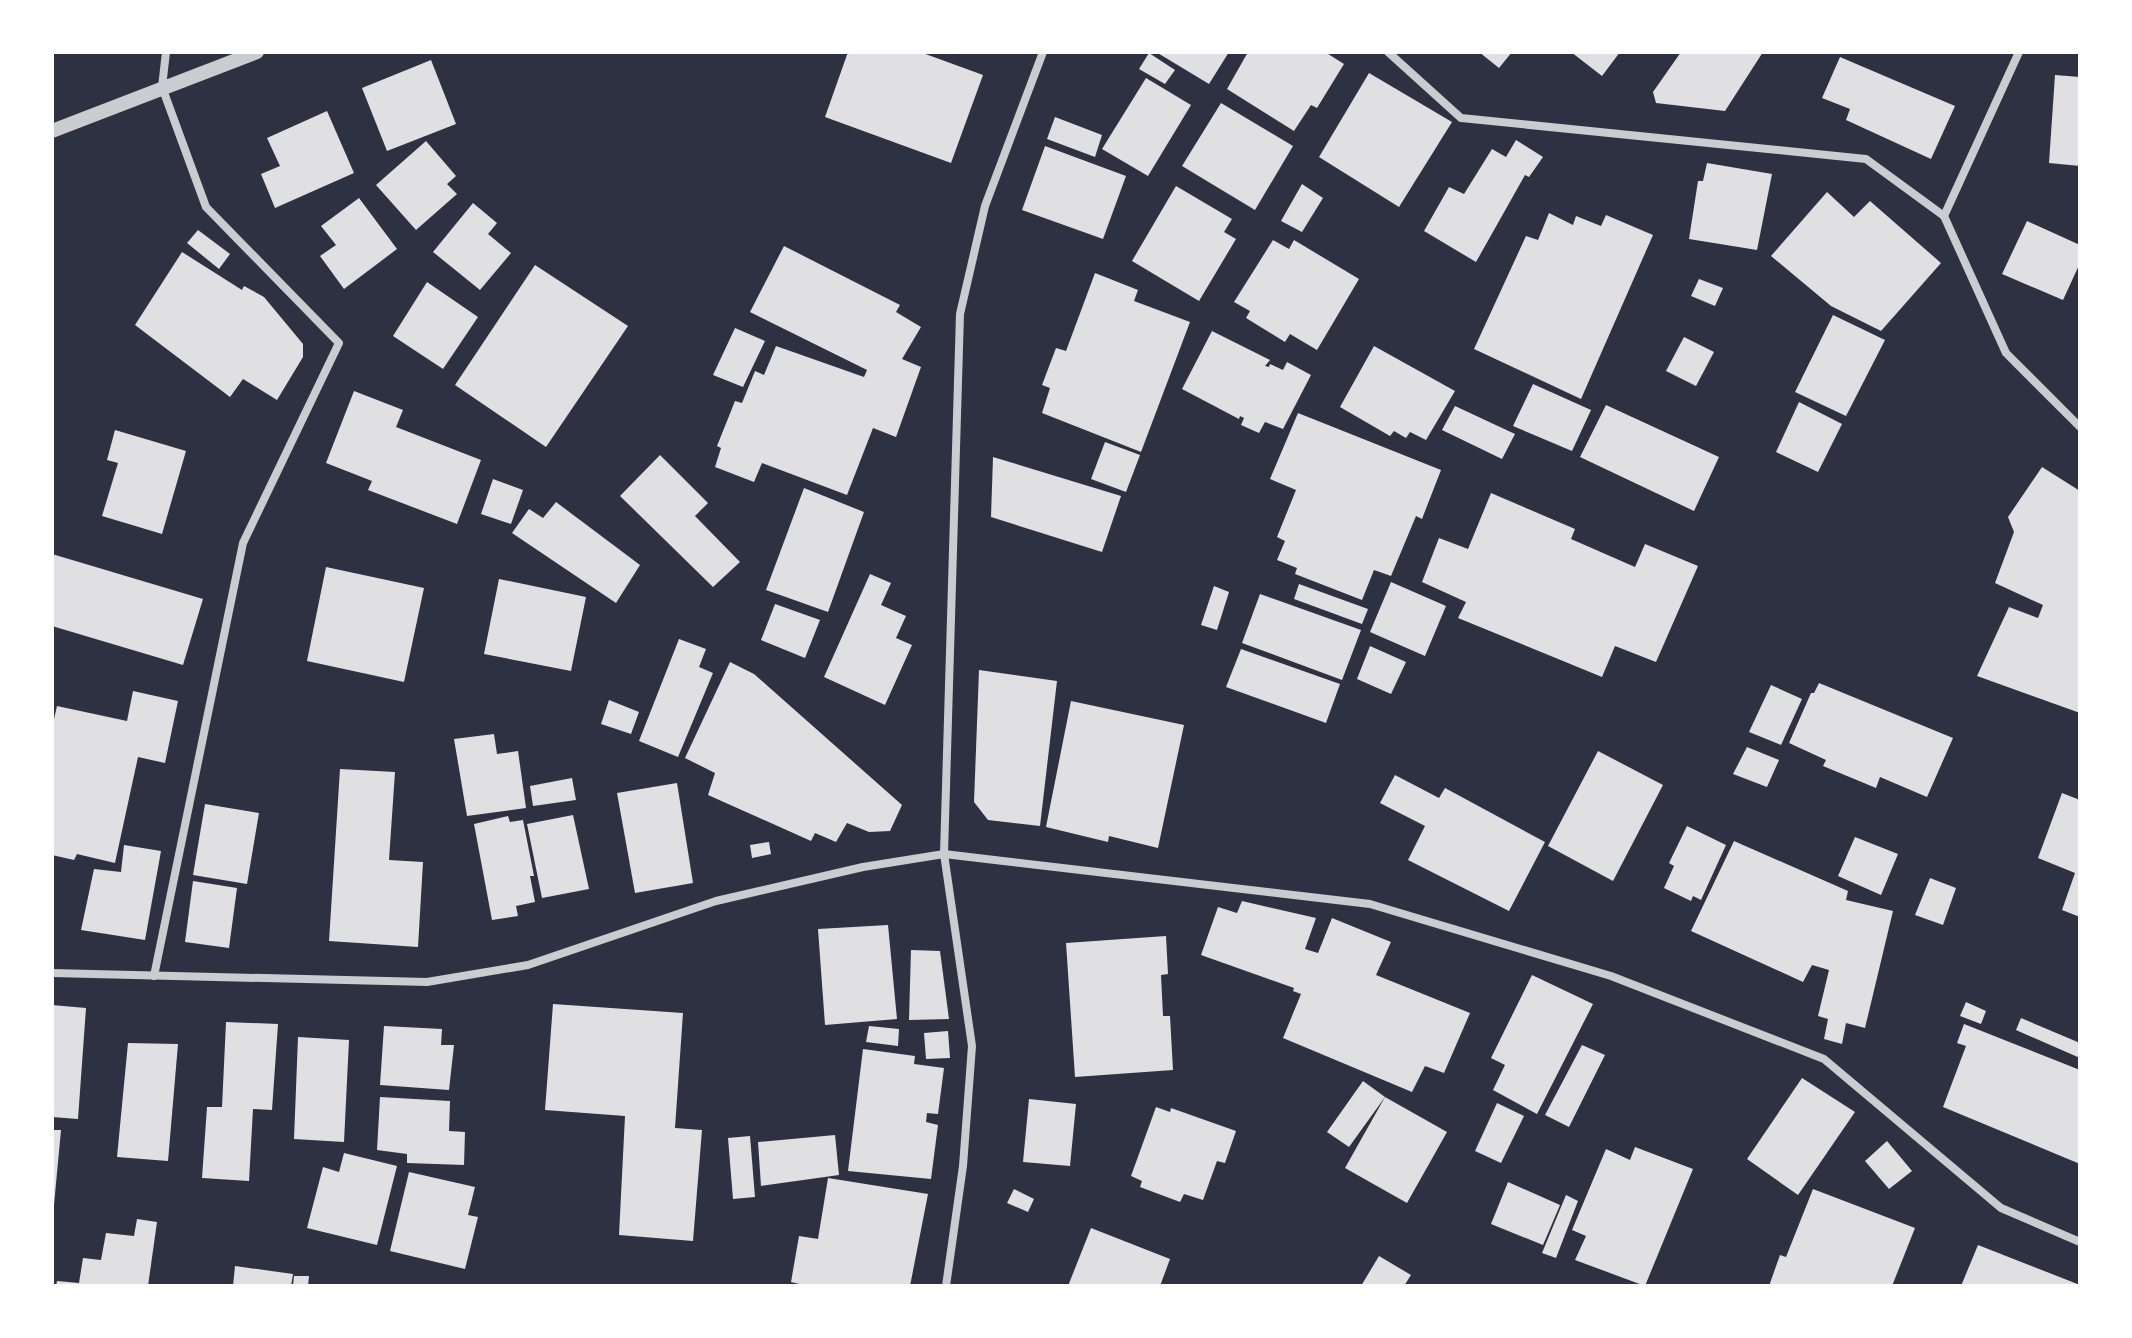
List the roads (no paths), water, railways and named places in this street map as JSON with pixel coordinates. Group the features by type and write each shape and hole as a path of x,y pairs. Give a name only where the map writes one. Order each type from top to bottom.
{"street":[{"path":"154,976 243,543 339,343 206,207 162,87 166,52"},
{"path":"52,131 257,52"},
{"path":"946,1286 963,1166 972,1046 944,854 960,314 985,206 1043,52"},
{"path":"1388,52 1461,118 1866,159 1944,216 2006,353 2080,427"},
{"path":"1944,216 2019,52"},
{"path":"52,973 427,982 528,965 716,901 863,867 944,854 1370,904 1611,976 1824,1059 2001,1208 2080,1242"}]}
